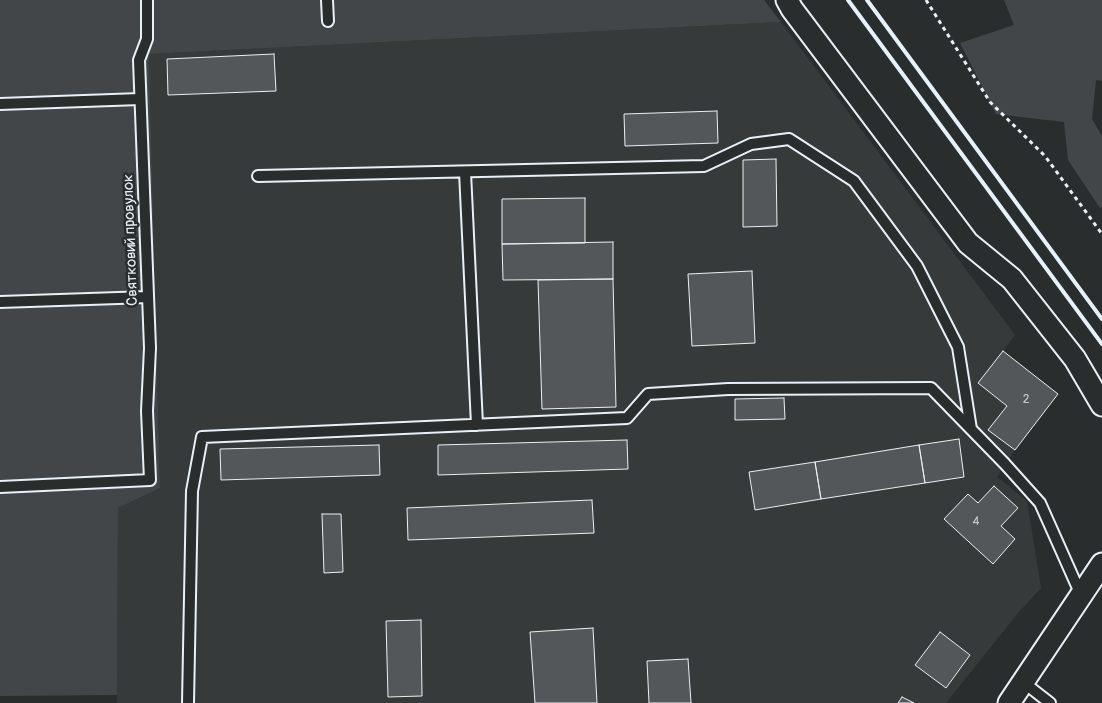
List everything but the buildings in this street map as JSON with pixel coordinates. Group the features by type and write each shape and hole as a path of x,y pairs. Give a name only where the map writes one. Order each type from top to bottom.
{"street":[{"path":"787,0 968,244 1012,279 1076,359 1102,405"},
{"path":"1009,703 1102,565"}],"lane":[{"name":"Святковий провулок","path":"0,488 150,480 147,411 150,348 139,60 147,39 147,0"},
{"path":"327,0 328,21"},
{"path":"0,104 140,99"},
{"path":"258,176 704,166 751,144 789,139 854,181 917,266 958,347 972,430"},
{"path":"465,172 477,425"},
{"path":"0,302 148,297"},
{"path":"188,703 192,491 202,437 627,418 648,394 728,389 931,388 1040,503 1081,596"},
{"path":"1023,682 1050,703"}],"path":[{"path":"926,0 990,102 1046,156 1102,234"}],"shaded area":[{"path":"0,0 764,0 781,22 149,54 160,488 118,508 117,695 0,696"},
{"path":"1004,0 1102,0 1102,81 1096,80 1092,119 1102,136 1102,207 1100,208 1068,160 1064,122 996,114 960,43 1014,25"},
{"path":"781,22 1015,335 1003,351 1058,394 997,477 1027,501 1041,588 1018,613 946,703 117,703 118,508 160,488 149,54"}],"railway":[{"path":"848,0 1102,344"},
{"path":"867,0 1102,319"}]}
